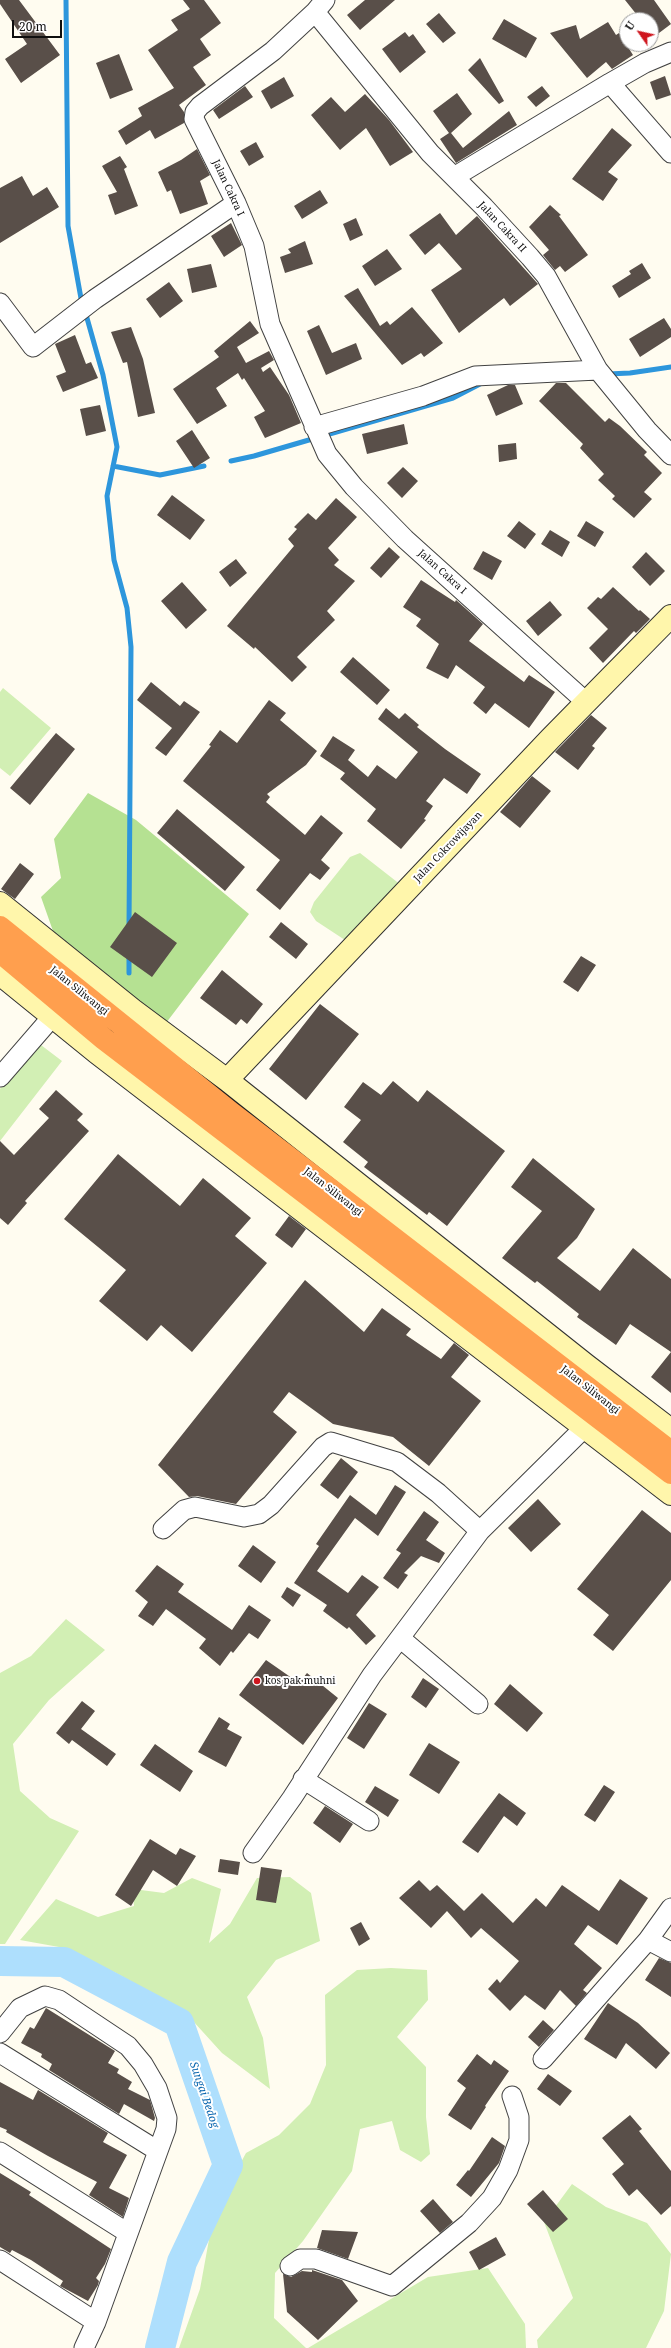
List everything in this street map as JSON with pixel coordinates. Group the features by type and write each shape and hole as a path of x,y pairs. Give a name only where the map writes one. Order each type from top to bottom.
{"highway":[{"name":"Jalan Siliwangi","path":"0,927 230,1112 671,1452"},
{"name":"Jalan Siliwangi","path":"0,952 104,1039 671,1473"}],"street":[{"name":"Jalan Cakra II","path":"320,6 430,153 505,228 546,276 600,372 616,393 671,455"},
{"name":"Jalan Cakra I","path":"320,6 273,51 195,112 194,119 236,203 254,246 270,324 327,454 354,487 405,539 586,702"},
{"path":"454,177 610,83 645,63 671,52"},
{"path":"610,83 671,153"},
{"path":"0,303 33,348 95,299 236,203"},
{"path":"318,435 360,414 423,396 475,376 600,372"},
{"name":"Jalan Cokrowijayan","path":"227,1080 586,702 671,616"},
{"path":"0,903 133,1010 227,1080 586,1365 671,1430"},
{"path":"0,974 52,1017 671,1494"},
{"path":"0,1077 52,1017"},
{"path":"253,1853 364,1686 480,1531 584,1428"},
{"path":"163,1529 184,1510 195,1507 244,1517 259,1514 271,1505 323,1447 332,1442 397,1462 438,1493 480,1531"},
{"path":"400,1638 478,1704"},
{"path":"303,1779 369,1821"},
{"path":"543,2059 648,1940 671,1908"},
{"path":"648,1940 671,1952"},
{"path":"0,2033 20,2008 45,1996 59,2000 128,2046 143,2064 157,2088 167,2118 166,2128 158,2151 96,2322 84,2348"},
{"path":"0,2053 158,2151"},
{"path":"290,2266 300,2259 316,2259 392,2286 469,2223 492,2198 508,2170 519,2140 519,2117 512,2096"},
{"path":"0,2152 128,2233"},
{"path":"0,2260 96,2322"}],"green space":[{"path":"3,688 51,728 10,776 0,768 0,692"},
{"path":"88,793 136,820 249,914 166,1023 53,931 41,897 61,878 54,839"},
{"path":"360,853 401,885 348,942 316,921 310,912 314,902 350,857"},
{"path":"37,1042 62,1061 0,1141 0,1089"},
{"path":"66,1619 105,1650 49,1700 13,1744 20,1791 50,1818 79,1831 5,1944 0,1944 0,1673 31,1656"},
{"path":"290,1877 311,1893 320,1941 276,1960 247,1997 263,2038 270,2089 222,2053 183,2010 116,1973 59,1947 20,1940 56,1899 98,1917 134,1906 133,1889 164,1893 192,1878 221,1889 209,1943 230,1924 257,1878"},
{"path":"391,1968 427,1970 428,2000 397,2037 426,2067 426,2117 430,2154 421,2162 400,2150 392,2121 360,2129 352,2171 303,2241 275,2273 274,2318 306,2348 179,2348 200,2289 214,2212 246,2153 279,2135 310,2104 326,2065 325,1995 357,1970"},
{"path":"572,2184 606,2207 647,2223 671,2254 664,2311 646,2348 538,2348 537,2340 573,2298 544,2222"},
{"path":"488,2268 525,2324 526,2348 308,2348 428,2277"}],"building":[{"path":"0,0 19,0 60,55 21,83 5,59 27,44 0,4"},
{"path":"183,0 204,0 221,23 200,39 211,55 193,67 206,85 179,105 184,112 184,123 155,139 150,130 126,145 118,131 142,116 138,108 174,88 148,50 178,30 171,20 190,9"},
{"path":"365,0 395,0 360,30 347,15"},
{"path":"625,0 654,0 671,24 659,33 659,12 635,12"},
{"path":"439,13 456,33 443,43 426,24"},
{"path":"504,19 537,38 526,58 492,39"},
{"path":"608,22 616,35 619,33 619,52 631,52 633,55 612,69 606,62 587,78 550,33 576,25 580,39"},
{"path":"405,32 409,37 413,34 426,52 400,73 382,49"},
{"path":"119,54 133,90 110,99 96,63"},
{"path":"480,58 504,101 499,104 468,70"},
{"path":"665,76 671,95 656,100 650,82"},
{"path":"284,77 294,96 271,109 261,91"},
{"path":"245,86 253,97 219,119 213,110"},
{"path":"542,86 550,96 536,107 527,97"},
{"path":"457,93 472,114 451,133 463,148 509,111 517,125 456,163 440,139 449,133 433,111"},
{"path":"365,94 389,120 413,152 390,166 366,128 340,150 311,115 331,97 345,112"},
{"path":"612,128 632,145 608,172 618,179 603,201 572,179"},
{"path":"256,142 264,157 249,166 240,151"},
{"path":"197,149 210,175 200,181 208,204 180,214 171,190 167,192 158,172 181,160"},
{"path":"120,156 127,167 124,169 138,206 115,215 108,195 117,192 102,166"},
{"path":"22,176 33,196 47,187 59,207 0,243 0,188"},
{"path":"320,190 328,203 302,219 294,206"},
{"path":"550,205 561,215 559,216 588,255 565,272 560,266 555,270 543,255 549,250 529,227"},
{"path":"440,213 456,235 477,216 538,284 510,306 504,298 459,333 431,290 462,269 439,243 425,255 409,235"},
{"path":"356,218 363,235 350,241 343,224"},
{"path":"231,223 242,245 224,257 211,236"},
{"path":"305,241 313,264 285,273 280,257 291,253 288,249"},
{"path":"387,249 402,269 375,286 362,266"},
{"path":"642,263 651,278 619,298 612,286 631,274 629,271"},
{"path":"211,264 217,287 192,293 187,269"},
{"path":"169,282 183,301 160,318 146,299"},
{"path":"358,288 380,326 387,321 390,325 412,307 443,343 424,357 421,353 402,365 344,296"},
{"path":"664,318 671,329 671,337 640,357 629,339"},
{"path":"250,321 259,333 237,347 246,363 269,351 274,360 261,368 263,372 270,367 289,395 301,423 265,438 254,417 265,411 244,378 242,380 238,373 216,388 227,406 197,424 173,389 219,357 214,351"},
{"path":"319,325 332,353 356,343 362,359 326,375 307,331"},
{"path":"131,327 143,359 155,413 138,417 127,362 123,363 111,332"},
{"path":"75,335 86,364 91,362 98,378 63,392 56,376 66,372 55,344"},
{"path":"556,383 566,383 605,422 609,418 620,426 647,452 644,455 662,473 644,492 652,499 634,518 612,499 615,496 598,480 604,474 580,448 583,444 539,401"},
{"path":"508,385 515,385 523,404 496,416 487,395"},
{"path":"100,405 106,431 86,436 80,409"},
{"path":"404,424 408,444 367,454 362,434"},
{"path":"192,430 210,458 194,468 176,441"},
{"path":"516,443 517,459 499,462 498,445"},
{"path":"403,467 418,481 402,498 387,483"},
{"path":"172,495 205,520 190,540 157,515"},
{"path":"336,498 357,517 328,548 339,560 334,565 355,581 327,611 335,620 297,657 307,667 292,682 255,647 254,649 227,626 294,546 288,539 297,529 294,527 308,513 316,520"},
{"path":"519,521 536,534 525,549 507,536"},
{"path":"586,521 604,532 595,547 577,536"},
{"path":"550,530 570,542 562,557 541,544"},
{"path":"389,547 400,557 381,578 370,568"},
{"path":"483,551 502,561 492,580 473,569"},
{"path":"646,552 665,571 650,586 632,567"},
{"path":"236,559 247,573 230,587 219,572"},
{"path":"421,580 455,602 456,600 483,624 469,641 524,682 529,675 555,692 529,728 495,703 486,714 473,703 485,687 456,665 448,679 426,668 439,644 416,626 421,619 403,607"},
{"path":"182,582 207,610 186,629 161,601"},
{"path":"613,587 650,619 636,633 634,631 603,663 589,648 608,629 587,608 598,597 601,599"},
{"path":"550,601 562,615 538,636 526,621"},
{"path":"353,657 390,690 377,705 340,672"},
{"path":"151,682 180,706 184,701 200,712 166,756 155,748 172,728 137,700"},
{"path":"269,700 286,713 280,720 317,751 306,765 267,794 270,797 266,802 305,835 321,815 343,833 321,860 330,868 320,880 310,873 280,910 256,890 280,860 183,781 211,746 209,745 220,730 237,743"},
{"path":"386,708 399,719 405,713 419,725 417,727 481,774 467,794 444,778 426,801 433,806 424,819 426,820 401,849 367,821 376,809 340,779 345,773 320,756 333,736 355,750 348,760 368,777 377,765 396,779 418,752 378,719"},
{"path":"591,715 607,728 592,746 595,748 578,770 555,752"},
{"path":"56,733 75,749 30,805 10,788"},
{"path":"532,776 551,791 520,828 500,812"},
{"path":"177,809 245,867 225,891 157,833"},
{"path":"20,863 34,874 15,899 1,889"},
{"path":"135,912 177,943 152,977 110,947"},
{"path":"281,922 308,944 296,959 269,937"},
{"path":"581,956 596,965 578,992 563,982"},
{"path":"222,970 263,1004 247,1024 241,1019 236,1025 200,998"},
{"path":"320,1004 359,1034 306,1100 269,1069"},
{"path":"393,1081 418,1102 427,1090 505,1151 447,1226 429,1212 427,1215 364,1167 368,1162 343,1142 361,1120 344,1107 363,1082 381,1095"},
{"path":"56,1090 83,1114 77,1120 89,1131 25,1201 27,1203 8,1225 0,1218 0,1141 14,1155 49,1118 39,1109"},
{"path":"118,1154 180,1206 203,1178 251,1218 235,1236 267,1263 192,1352 161,1325 147,1341 99,1301 126,1270 64,1219"},
{"path":"533,1158 595,1209 577,1238 557,1258 600,1291 633,1248 671,1279 671,1352 630,1324 616,1345 577,1317 579,1314 537,1281 535,1283 502,1258 542,1211 511,1187"},
{"path":"289,1216 306,1229 292,1248 275,1235"},
{"path":"305,1280 364,1332 382,1308 411,1329 406,1335 441,1359 454,1343 469,1355 451,1377 481,1401 429,1466 393,1437 333,1424 289,1392 273,1412 297,1432 236,1504 197,1496 189,1497 158,1465"},
{"path":"671,1352 671,1393 651,1377"},
{"path":"341,1458 358,1472 338,1499 320,1485"},
{"path":"395,1485 406,1492 378,1536 355,1518 317,1571 348,1593 362,1575 379,1587 356,1615 376,1636 366,1645 349,1627 347,1629 323,1611 327,1605 294,1583 319,1546 316,1544 350,1495 376,1515"},
{"path":"538,1499 561,1524 531,1552 508,1528"},
{"path":"642,1510 671,1533 671,1580 613,1651 593,1635 609,1615 577,1589"},
{"path":"424,1511 439,1522 426,1540 445,1553 439,1563 421,1556 404,1573 408,1575 398,1589 383,1578 401,1553 396,1550"},
{"path":"253,1545 276,1562 261,1583 238,1566"},
{"path":"157,1565 184,1584 178,1592 232,1630 249,1605 271,1620 258,1639 249,1633 233,1653 231,1651 220,1666 199,1648 206,1639 166,1609 153,1626 138,1616 148,1602 135,1591"},
{"path":"287,1587 301,1595 293,1607 281,1597"},
{"path":"266,1660 299,1683 307,1673 338,1698 303,1745 239,1695"},
{"path":"423,1678 439,1689 426,1708 411,1697"},
{"path":"510,1684 543,1713 527,1732 494,1704"},
{"path":"82,1701 95,1711 81,1729 116,1754 107,1766 72,1740 69,1744 56,1733"},
{"path":"369,1703 387,1714 364,1749 347,1738"},
{"path":"219,1717 230,1724 227,1729 242,1737 226,1767 198,1752"},
{"path":"429,1743 460,1762 439,1794 409,1775"},
{"path":"155,1744 193,1771 180,1792 140,1765"},
{"path":"604,1785 615,1792 595,1822 584,1815"},
{"path":"375,1786 399,1800 388,1817 365,1802"},
{"path":"499,1793 526,1813 517,1826 504,1816 478,1853 462,1842"},
{"path":"325,1806 353,1824 340,1843 313,1823"},
{"path":"150,1839 176,1855 180,1848 196,1856 177,1886 153,1870 131,1906 115,1895"},
{"path":"220,1859 240,1862 238,1875 218,1872"},
{"path":"261,1867 282,1870 276,1903 256,1900"},
{"path":"620,1879 648,1898 617,1945 588,1925 574,1944 602,1968 583,1990 587,1993 576,2006 560,1990 545,2010 525,1995 510,2011 488,1989 497,1979 500,1983 519,1961 481,1928 471,1938 447,1911 431,1928 399,1898 419,1880 430,1891 437,1885 464,1911 482,1893 513,1923 536,1898 546,1907 562,1885 599,1911"},
{"path":"361,1922 370,1939 359,1946 350,1928"},
{"path":"659,1958 671,1963 671,1997 645,1980"},
{"path":"608,2003 638,2023 670,2053 656,2069 626,2043 616,2059 584,2039"},
{"path":"46,2008 115,2051 108,2063 119,2069 117,2073 132,2082 128,2089 150,2100 155,2118 154,2121 124,2104 119,2114 49,2070 52,2064 41,2057 42,2054 21,2043 30,2027 34,2029"},
{"path":"543,2020 554,2030 539,2047 528,2037"},
{"path":"477,2054 491,2065 494,2060 509,2071 485,2106 486,2107 471,2130 448,2115 466,2088 457,2081"},
{"path":"548,2074 572,2091 560,2106 537,2089"},
{"path":"0,2082 33,2100 38,2090 108,2133 103,2142 127,2155 109,2188 129,2198 123,2217 89,2195 97,2182 48,2156 0,2127"},
{"path":"630,2115 642,2129 639,2131 671,2171 671,2206 661,2215 637,2189 629,2196 612,2174 624,2164 602,2138"},
{"path":"492,2137 505,2146 499,2163 471,2197 456,2185 468,2170 469,2171"},
{"path":"0,2173 31,2192 29,2195 111,2249 105,2264 96,2278 99,2281 98,2285 88,2301 60,2286 63,2281 31,2260 12,2250 10,2253 0,2247"},
{"path":"543,2190 568,2219 553,2232 527,2204"},
{"path":"433,2199 453,2222 440,2233 420,2211"},
{"path":"322,2230 358,2232 348,2259 317,2248"},
{"path":"496,2237 506,2255 479,2270 469,2252"},
{"path":"312,2270 342,2280 358,2301 318,2340 287,2312 283,2274 291,2277 302,2271 312,2272"}],"waterway":[{"path":"66,0 68,226 82,304"},
{"path":"85,311 103,375 117,447 107,496 114,560 127,608 131,647 129,926"},
{"path":"608,374 630,373 671,367"},
{"path":"231,461 254,456 453,398 480,384"},
{"path":"113,466 160,475 204,466"},
{"path":"129,954 129,973"},
{"name":"Sungai Bedog","path":"0,1961 64,1962 179,2023 228,2165 182,2262 160,2348"}],"place":[{"name":"kos pak muhni","path":"257,1681"}]}
